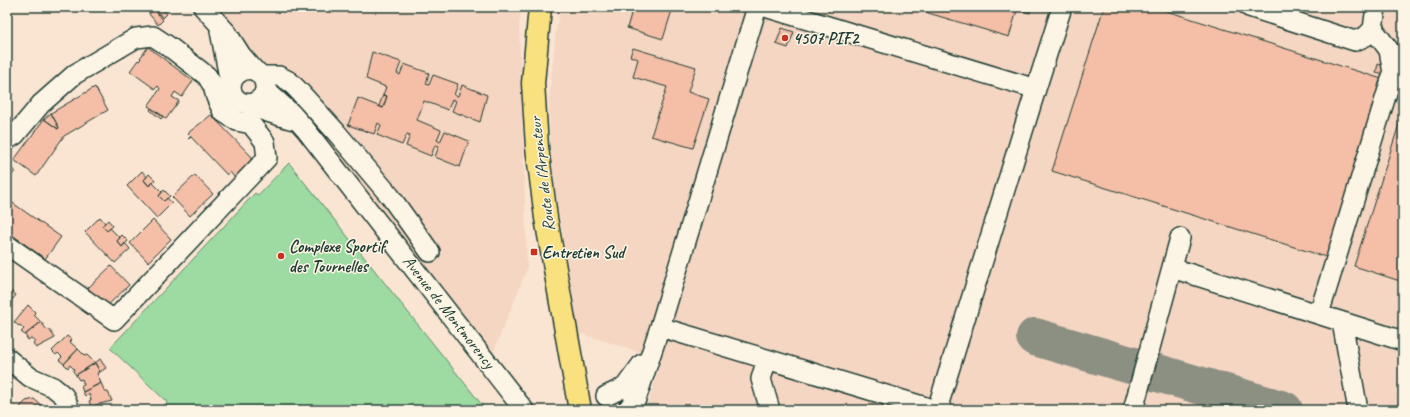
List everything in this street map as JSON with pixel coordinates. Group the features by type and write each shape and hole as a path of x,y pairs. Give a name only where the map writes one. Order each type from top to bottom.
{"main road":[{"name":"Route de l'Arpenteur","path":"540,7 533,83 536,147 546,218 578,403"}],"street":[{"name":"Avenue de Montmorency","path":"203,7 227,33 241,55 261,78 270,94 291,113 292,123"},
{"path":"578,403 586,394 606,396 625,410 636,399 660,327 757,7"},
{"path":"765,7 1036,89"},
{"path":"942,410 939,404 1062,7"},
{"path":"1249,7 1355,40 1366,36 1373,29 1376,7"},
{"name":"Avenue de Montmorency","path":"219,26 231,88"},
{"path":"1318,314 1393,73 1389,50 1373,29"},
{"path":"166,32 180,40 189,48 205,76"},
{"path":"7,140 15,135 41,104 75,74 136,38 153,36 171,48 205,76 213,86 223,112 237,121 251,125 265,142 275,151 276,161 255,184"},
{"path":"205,76 226,62"},
{"path":"261,78 263,96 259,100 248,104 238,100 234,96 231,88 233,79 236,74 247,69 261,78 279,76 289,81 336,132 390,196 430,252"},
{"name":"Avenue de Montmorency","path":"248,104 306,130 524,410"},
{"path":"251,125 260,120 292,123"},
{"path":"7,245 114,320 267,158 265,142"},
{"path":"1133,410 1180,238"},
{"path":"1172,268 1403,341"},
{"path":"1342,322 1358,410"},
{"path":"660,327 926,407 927,410"},
{"path":"606,396 625,386 650,354"},
{"path":"7,358 30,377 53,387 64,396 70,410"},
{"path":"767,359 761,379 770,410"}],"shaded area":[{"path":"207,7 522,7 519,23 527,269 490,360"},
{"path":"561,7 1403,7 1403,410 646,410 662,359 579,333 555,188 550,139 549,101 556,31"}],"green space":[{"name":"Complexe Sportif des Tournelles","path":"289,163 486,410 160,410 167,402 110,348 255,193 258,195"}],"building":[{"path":"161,7 167,14 163,18 156,10"},
{"path":"633,7 673,7 663,39 627,28"},
{"path":"908,7 1018,7 1009,37"},
{"path":"1020,7 1031,7 1030,13 1020,10"},
{"path":"1104,7 1154,7 1385,80 1329,258 1052,171"},
{"path":"154,9 163,20 158,25 149,14"},
{"name":"4507 PIF2","path":"782,28 794,32 788,48 776,44"},
{"path":"148,47 193,81 182,97 175,92 172,97 179,101 166,119 148,106 160,89 158,86 155,89 130,71 138,60 139,61 141,59 140,58"},
{"path":"633,48 696,67 688,92 709,99 693,148 651,136 667,87 633,77 638,59 630,56"},
{"path":"372,52 401,62 397,73 400,75 404,64 429,73 426,84 429,85 433,75 458,84 454,95 458,96 462,85 487,95 480,122 452,111 456,101 452,99 448,110 424,101 417,120 441,130 437,140 440,142 445,131 469,141 460,167 435,157 439,146 435,145 431,156 406,146 410,135 407,134 402,145 377,135 381,125 378,123 374,134 348,125 358,98 383,108 387,96 383,95 386,87 366,79"},
{"path":"1378,64 1390,67 1388,75 1376,72"},
{"path":"95,87 108,110 64,136 36,176 14,160 44,119 58,129 59,128 51,113"},
{"path":"383,95 387,96 383,108 379,106"},
{"path":"151,108 163,116 161,119 150,110"},
{"path":"51,113 59,128 58,129 44,119"},
{"path":"211,115 255,160 235,178 230,172 227,175 191,137 188,139 191,136 188,133"},
{"path":"1401,118 1403,118 1403,282 1354,266"},
{"path":"7,166 15,171 7,182"},
{"path":"142,171 147,177 144,180 149,186 152,182 162,192 159,196 164,201 167,198 172,203 157,218 127,186"},
{"path":"149,174 155,180 149,186 144,180"},
{"path":"195,175 213,194 190,216 172,197"},
{"path":"164,190 170,196 164,201 159,196"},
{"path":"7,199 61,237 45,259 7,231"},
{"path":"100,217 105,223 102,226 107,231 110,228 120,238 117,241 122,247 125,243 130,249 115,263 85,232"},
{"path":"108,220 113,226 107,231 102,226"},
{"path":"153,220 171,239 148,262 130,243"},
{"path":"122,235 128,241 122,247 117,241"},
{"path":"111,266 129,285 106,307 88,288"},
{"path":"7,289 16,295 7,306"},
{"path":"28,305 35,312 34,315 41,322 25,335 21,332 24,329 14,322"},
{"path":"41,322 47,330 49,329 55,338 36,348 33,344 35,341 31,338 28,340 25,335"},
{"path":"67,336 72,340 70,342 78,349 64,364 59,360 62,357 58,353 56,355 52,351"},
{"path":"78,349 95,363 76,375 73,371 74,369 70,365 68,368 64,364"},
{"path":"100,359 106,368 100,372 95,363"},
{"path":"95,363 100,372 97,373 101,383 83,392 81,386 84,385 82,379 79,380 76,375"},
{"path":"101,383 105,392 108,392 112,401 91,406 89,394 85,396 83,392"},
{"path":"34,399 41,405 38,409 39,410 21,410 22,409 20,407 26,401"}],"taxiway":[{"path":"1035,337 1284,410"}],"place":[{"name":"4507 PIF2","path":"785,38"},
{"name":"Entretien Sud","path":"534,252"},
{"name":"Complexe Sportif des Tournelles","path":"281,256"}]}
